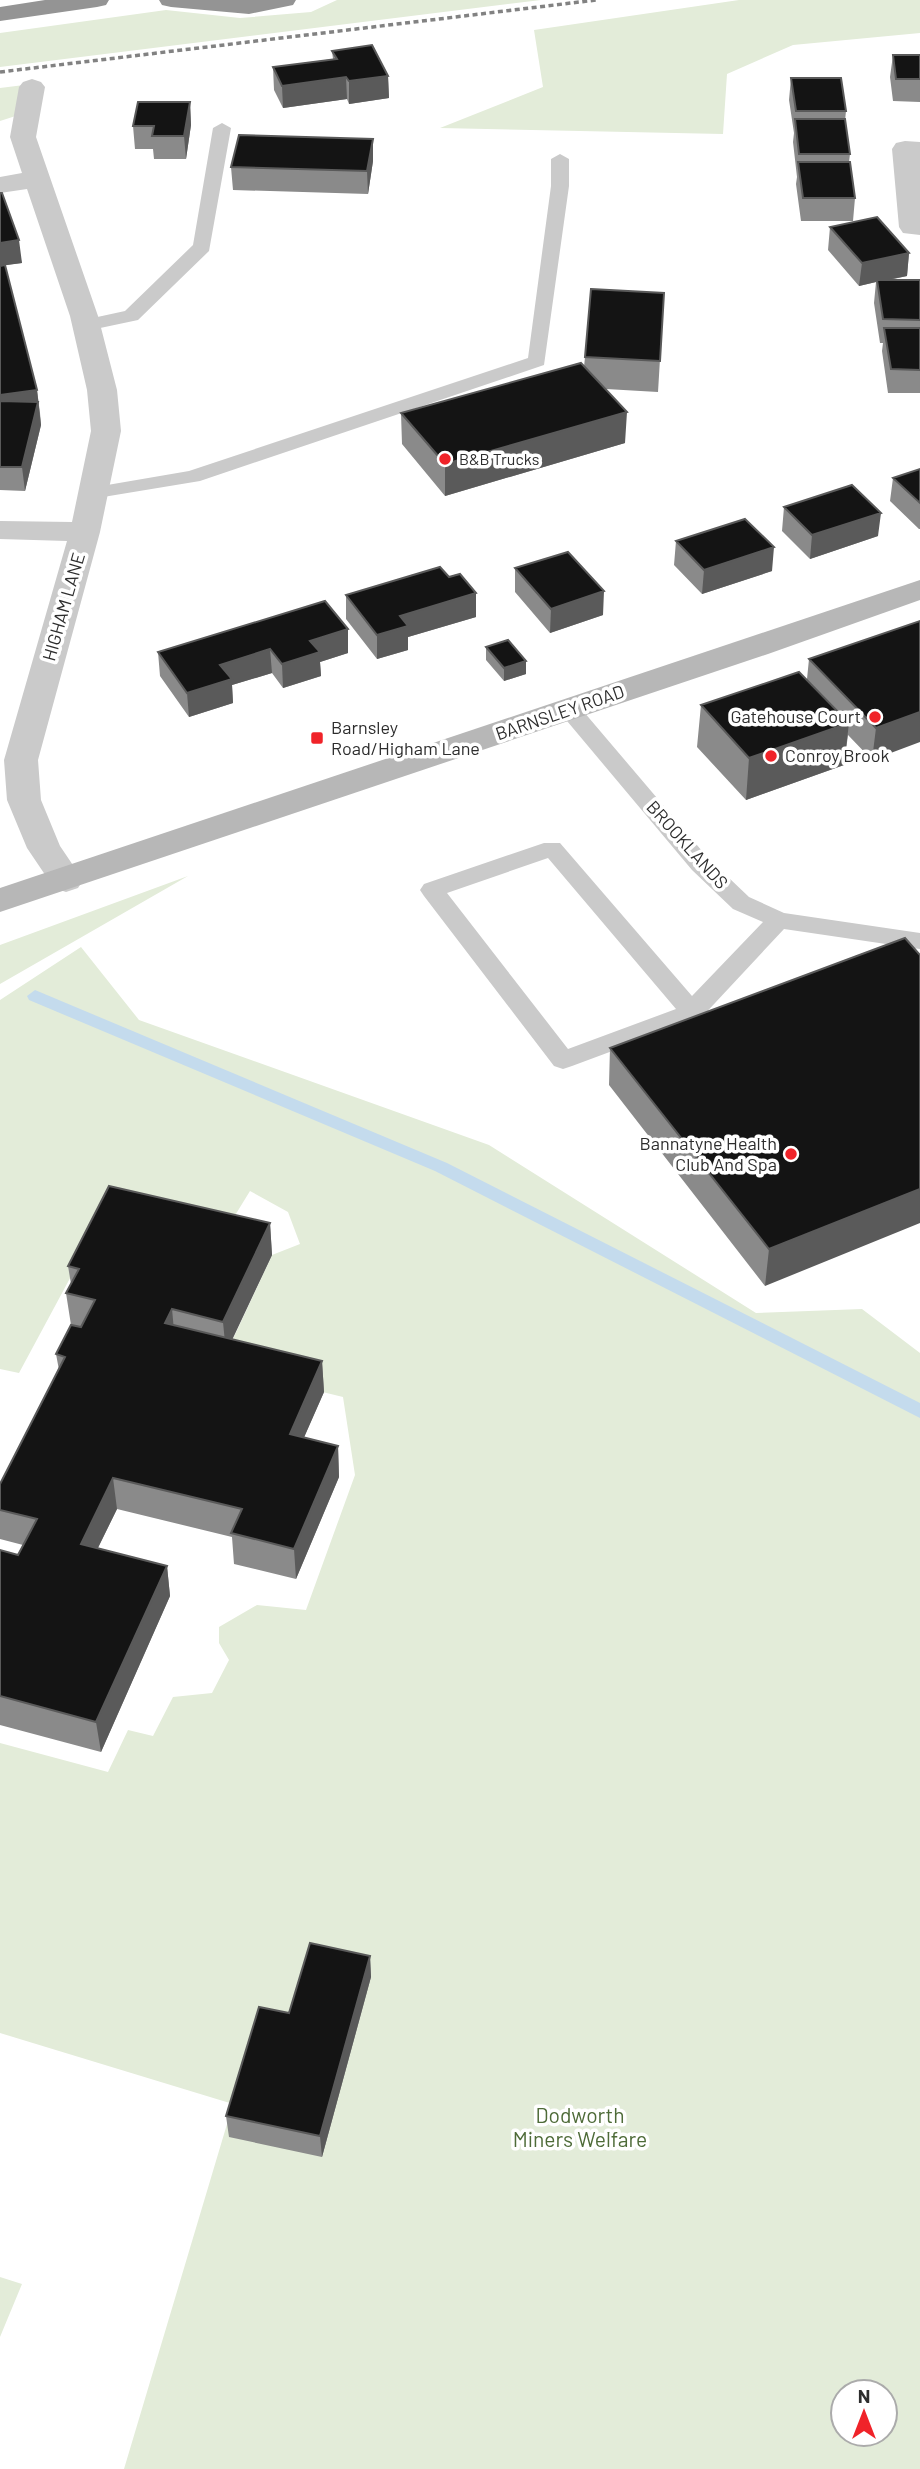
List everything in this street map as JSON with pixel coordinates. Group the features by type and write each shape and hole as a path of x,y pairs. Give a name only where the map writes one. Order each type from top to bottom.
{"highway":[{"path":"0,14 97,0"},
{"path":"171,0 266,5 284,0"}],"main road":[{"name":"BARNSLEY ROAD","path":"0,900 570,710 920,589"}],"street":[{"name":"HIGHAM LANE","path":"32,87 23,137 86,325 102,390 106,431 85,532 21,760 24,800 44,848 66,880"},
{"path":"920,150 905,149 912,227 920,227"},
{"path":"0,185 37,178"},
{"path":"0,530 85,532"}],"lane":[{"path":"86,325 131,316 202,247 226,135"},
{"path":"91,493 193,477 537,361 560,186 560,159"},
{"name":"BROOKLANDS","path":"570,710 701,863 741,903 779,920 920,941"},
{"path":"692,1012 552,848 432,890 563,1060 692,1012 779,920"}],"green space":[{"path":"337,0 541,0 0,67 0,33 166,10 240,18 311,12"},
{"path":"739,0 920,0 920,33 793,45 727,74 723,134 440,128 543,87 534,30"},
{"path":"24,85 25,113 0,121 0,88"},
{"path":"188,876 0,984 0,945"},
{"name":"Dodworth Miners Welfare","path":"81,947 139,1020 489,1145 756,1313 862,1309 920,1353 920,2469 124,2469 233,2104 0,2033 0,1743 108,1772 128,1730 153,1736 173,1697 212,1693 229,1660 219,1643 219,1627 257,1605 306,1610 355,1475 343,1397 220,1367 272,1255 300,1244 288,1212 250,1191 226,1230 111,1202 19,1373 0,1369 0,1000"},
{"path":"0,2277 22,2284 0,2337"}],"building":[{"path":"372,45 388,76 349,81 346,77 282,86 273,67 337,59 332,51"},
{"path":"893,55 920,55 920,79 896,79"},
{"path":"791,78 841,78 846,111 796,111"},
{"path":"138,102 190,102 184,136 152,136 154,126 133,126"},
{"path":"795,119 845,119 850,154 799,154"},
{"path":"239,135 373,139 367,171 231,167"},
{"path":"798,162 850,162 855,198 803,198"},
{"path":"2,193 19,240 0,243"},
{"path":"877,217 909,253 862,263 830,227"},
{"path":"5,265 37,390 0,395 0,266"},
{"path":"877,280 920,280 920,320 883,319"},
{"path":"591,289 664,293 660,361 585,357"},
{"path":"884,328 920,328 920,370 891,369"},
{"path":"581,363 627,412 445,464 401,413"},
{"path":"0,401 38,402 22,467 0,467"},
{"path":"920,469 920,503 893,478"},
{"path":"852,485 881,513 812,535 784,507"},
{"path":"745,519 774,547 704,570 676,541"},
{"path":"568,552 604,591 551,609 515,568"},
{"path":"440,567 449,577 460,574 476,593 400,616 408,626 377,635 346,595"},
{"path":"325,601 348,629 310,641 320,652 282,664 270,649 220,665 232,679 187,693 158,652"},
{"path":"920,621 920,712 876,728 809,659"},
{"path":"508,640 526,661 504,668 486,647"},
{"path":"799,672 849,723 749,758 701,705"},
{"name":"Bannatyne Health Club And Spa","path":"905,938 920,955 920,1189 769,1249 610,1048"},
{"path":"109,1186 270,1223 223,1322 172,1309 165,1323 322,1361 290,1434 338,1446 294,1549 231,1533 242,1509 113,1478 81,1544 167,1566 96,1722 0,1696 0,1550 18,1555 37,1519 0,1510 0,1484 65,1357 56,1354 71,1325 81,1327 95,1300 66,1293 79,1269 68,1266"},
{"path":"310,1943 370,1956 320,2136 226,2116 259,2007 289,2013"}],"waterway":[{"path":"35,996 441,1167 920,1411"}],"railway":[{"path":"0,72 596,0"}],"place":[{"name":"B&B Trucks","path":"445,459"},
{"name":"Gatehouse Court","path":"875,717"},
{"name":"Barnsley Road/Higham Lane","path":"317,738"},
{"name":"Conroy Brook","path":"771,756"},
{"name":"Bannatyne Health Club And Spa","path":"791,1154"}]}
